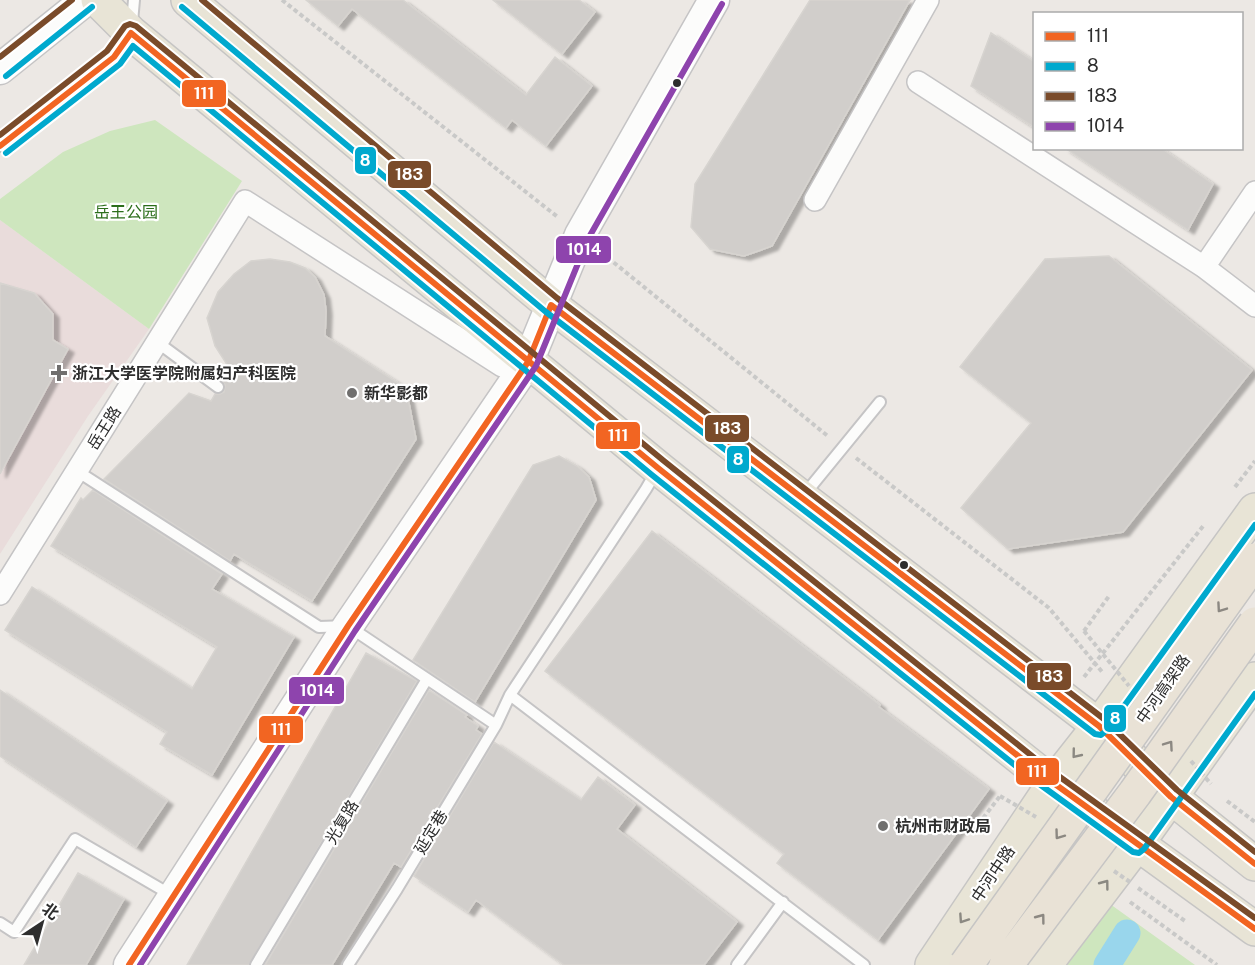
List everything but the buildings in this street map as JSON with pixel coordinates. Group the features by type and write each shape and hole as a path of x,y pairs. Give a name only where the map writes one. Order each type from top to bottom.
{"highway":[{"name":"中河高架路","path":"966,965 1255,560"},
{"path":"1006,965 1135,793 1255,624"}],"main road":[{"path":"0,69 86,0"},
{"path":"98,0 132,33 658,468 1054,783 1142,838 1255,929"},
{"path":"188,0 551,305 1099,726 1180,784 1255,864"},
{"path":"129,965 348,626 528,362 580,235 714,0"},
{"name":"中河中路","path":"932,965 1054,783 1122,695 1244,499"},
{"path":"1045,965 1120,880 1142,838 1255,680"}],"street":[{"path":"815,200 928,0"},
{"path":"918,82 1204,267 1255,306"},
{"path":"1204,267 1255,192"},
{"name":"岳王路","path":"0,594 245,201 502,366 528,362"}],"lane":[{"path":"0,146 114,57 132,33 134,0"},
{"path":"157,342 218,387"},
{"path":"802,498 880,402"},
{"name":"延定巷","path":"348,965 496,725 510,695 658,468"},
{"path":"77,471 319,627 348,626 496,725"},
{"name":"光复路","path":"256,965 427,679"},
{"path":"510,695 864,965"},
{"path":"1142,838 1255,911"},
{"path":"0,923 14,932 75,839 173,896"},
{"path":"737,965 783,902"}],"path":[{"path":"282,0 580,235 843,448 1049,608 1122,695"},
{"path":"1244,499 1255,461"},
{"path":"1065,700 1212,516"},
{"path":"1084,631 1109,596"},
{"path":"1180,784 1217,793"},
{"path":"974,830 1000,796"},
{"path":"1226,800 1255,822"},
{"path":"1120,880 1185,921"},
{"path":"1120,880 1124,898 1217,965"}],"shaded area":[{"name":"浙江大学医学院附属妇产科医院","path":"0,220 149,329 88,416 0,554"}],"green space":[{"name":"岳王公园","path":"155,120 242,181 149,329 0,220 0,199 63,152 110,131"},
{"path":"1110,904 1195,965 1067,965"}],"waterway":[{"path":"1107,965 1127,933"}],"transit line":[{"name":"183","path":"0,57 72,0"},
{"name":"183","path":"202,0 557,298 1104,719 1177,790 1255,852"},
{"name":"1014","path":"140,965 355,631 536,366 588,239 722,4"},
{"name":"8","path":"6,76 92,7"},
{"name":"8","path":"182,7 546,312 1095,734 1101,735 1106,731 1255,525"},
{"name":"183","path":"0,135 107,51 125,26 130,24 136,26 664,461 1042,764 1255,918"},
{"name":"111","path":"0,146 114,57 131,33 658,468 1037,771 1255,929"},
{"name":"8","path":"6,153 120,64 133,46 652,475 1031,778 1133,852 1139,853 1144,849 1255,694"},
{"name":"111","path":"129,965 348,626 528,362 551,305 1099,726 1171,797 1255,864"}],"place":[{"name":"浙江大学医学院附属妇产科医院","path":"59,373"},
{"name":"新华影都","path":"352,393"},
{"name":"杭州市财政局","path":"883,826"}]}
